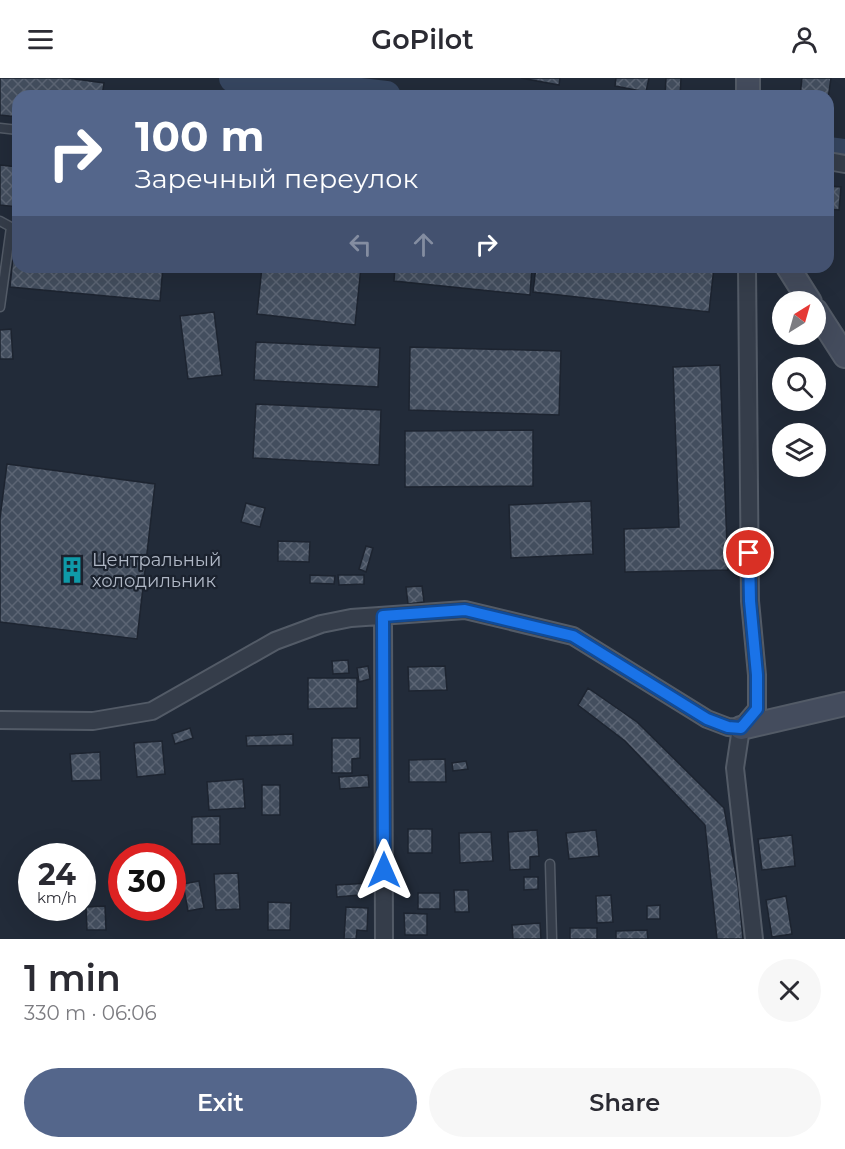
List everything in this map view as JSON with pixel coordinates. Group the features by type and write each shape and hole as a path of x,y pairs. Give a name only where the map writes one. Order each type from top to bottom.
{"street":[{"path":"747,273 750,601 757,675 757,709 741,728 735,768 754,939"},
{"path":"792,273 803,291"},
{"path":"826,327 845,356"},
{"path":"0,720 93,721 152,711 274,641 321,624 383,616 465,610 573,636 707,719 728,727 741,728 845,704"},
{"path":"383,616 384,939"}],"lane":[{"path":"0,221 11,227 0,307"},
{"path":"550,864 552,939"}],"building":[{"path":"0,78 68,78 104,83 103,90 12,90 12,116 0,115"},
{"path":"521,78 560,78 559,85"},
{"path":"616,78 649,78 646,90 615,86"},
{"path":"666,78 681,78 680,90 665,90"},
{"path":"802,78 831,78 829,90 801,90"},
{"path":"0,165 12,166 12,206 0,205"},
{"path":"834,186 841,187 839,210 834,210"},
{"path":"12,267 12,273 162,273 160,301 10,287"},
{"path":"261,273 360,273 355,325 257,314"},
{"path":"395,273 532,273 530,295 394,281"},
{"path":"535,273 713,273 709,312 533,292"},
{"path":"214,312 222,375 188,379 180,316"},
{"path":"11,329 13,359 0,359 0,330"},
{"path":"256,342 380,348 378,387 254,380"},
{"path":"410,347 561,351 559,415 409,410"},
{"path":"720,365 728,570 625,572 624,529 679,527 673,367"},
{"path":"256,404 381,410 379,465 253,458"},
{"path":"533,430 533,486 405,487 405,431"},
{"name":"Центральный холодильник","path":"7,464 155,484 137,639 0,622 0,518"},
{"path":"591,501 593,554 511,558 509,505"},
{"path":"246,503 265,508 260,527 241,522"},
{"path":"278,541 310,542 309,562 278,561"},
{"path":"366,546 373,548 366,572 359,569"},
{"path":"310,575 335,576 334,584 310,583"},
{"path":"338,575 364,575 364,584 339,585"},
{"path":"422,586 424,602 408,604 406,587"},
{"path":"348,660 349,673 333,674 332,661"},
{"path":"368,666 370,679 359,682 357,668"},
{"path":"445,666 447,690 409,691 408,667"},
{"path":"308,678 357,678 357,708 308,709"},
{"path":"588,688 637,722 724,808 738,885 743,939 717,939 705,825 625,741 578,705"},
{"path":"190,728 193,738 175,744 172,734"},
{"path":"293,734 293,745 247,746 246,736"},
{"path":"332,738 360,738 360,758 352,759 352,773 332,773"},
{"path":"162,741 165,774 137,777 134,743"},
{"path":"100,752 101,780 72,781 70,754"},
{"path":"445,759 446,782 409,782 409,760"},
{"path":"466,761 468,769 453,771 452,763"},
{"path":"368,775 369,787 340,789 339,777"},
{"path":"243,779 245,808 209,810 207,782"},
{"path":"262,785 280,785 280,815 262,815"},
{"path":"220,816 220,844 192,844 192,817"},
{"path":"408,829 432,829 432,853 408,853"},
{"path":"537,830 539,856 530,857 530,869 510,870 508,832"},
{"path":"596,830 599,856 569,859 566,833"},
{"path":"491,832 493,861 460,863 459,833"},
{"path":"792,835 795,866 762,870 758,839"},
{"path":"238,873 240,909 216,910 214,874"},
{"path":"524,877 538,877 538,889 524,890"},
{"path":"199,881 204,908 188,911 186,883"},
{"path":"370,883 371,894 337,897 336,885"},
{"path":"454,890 468,890 469,912 455,912"},
{"path":"418,893 440,893 440,909 418,909"},
{"path":"611,895 613,922 597,923 596,896"},
{"path":"786,896 792,934 772,937 766,900"},
{"path":"268,902 291,903 290,930 268,930"},
{"path":"660,905 660,919 647,919 647,906"},
{"path":"96,906 105,906 106,930 87,930 87,921 96,921"},
{"path":"346,907 368,908 367,931 357,930 356,939 344,939"},
{"path":"404,913 427,914 427,935 405,935"},
{"path":"540,923 541,939 513,939 512,925"},
{"path":"570,928 597,928 597,939 570,939"},
{"path":"647,930 648,939 616,939 616,931"}],"waterway":[{"path":"234,78 335,90"},
{"path":"834,153 845,154"}],"place":[{"name":"Центральный холодильник","path":"72,570"}],"route":[{"path":"384,870 383,616 465,610 573,636 707,719 728,727 741,728 757,709 749,553"}]}
